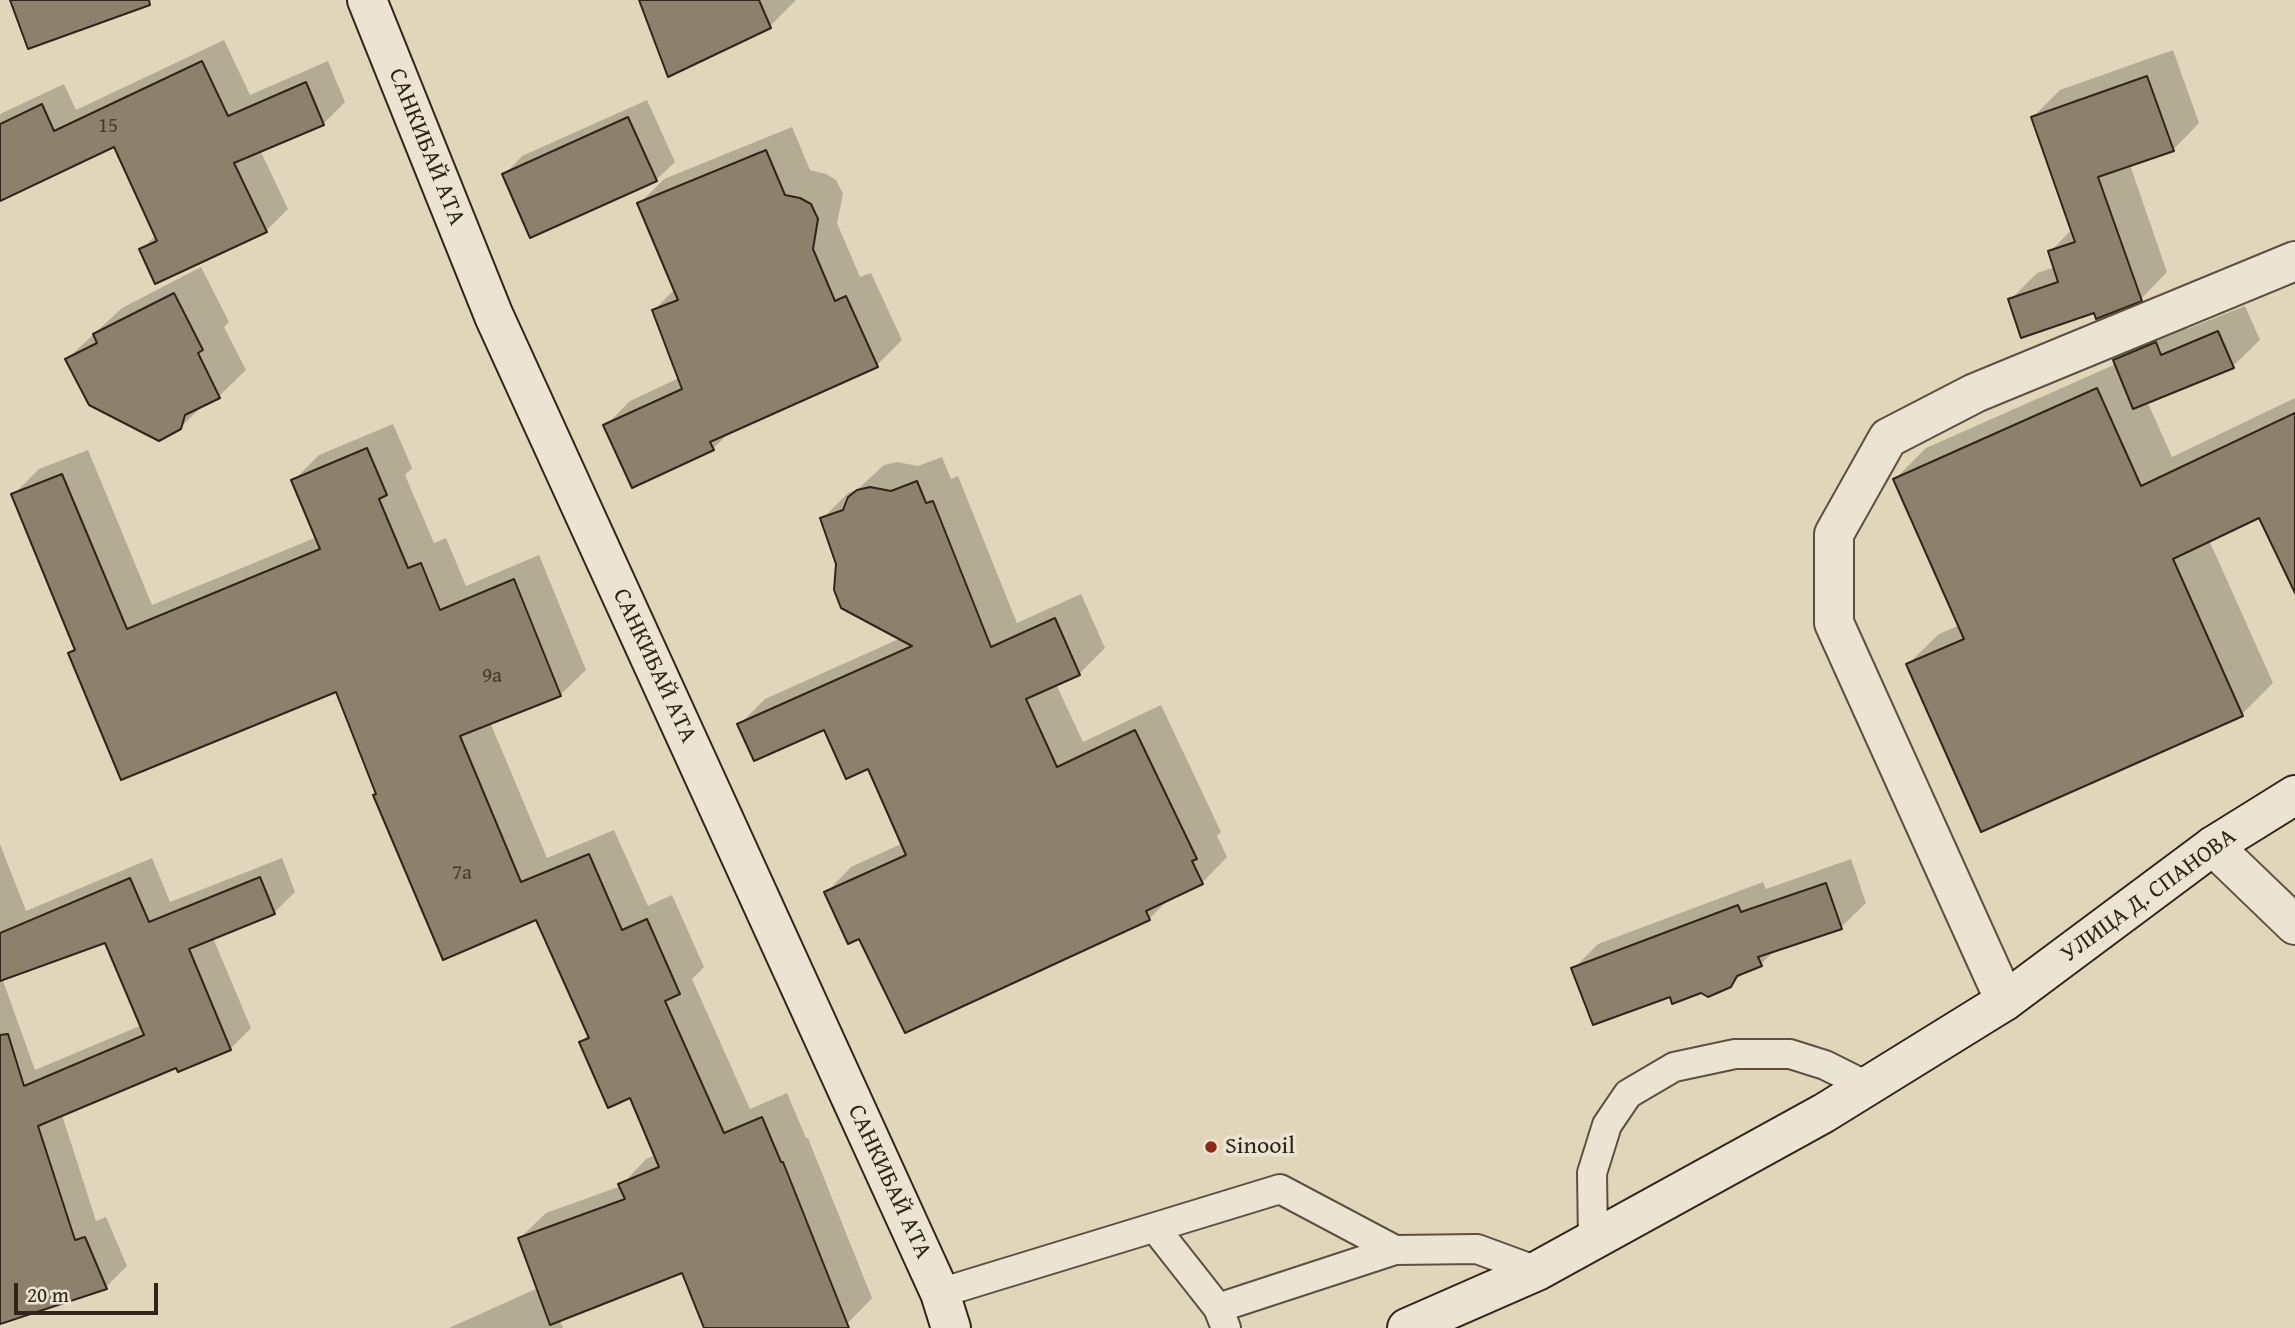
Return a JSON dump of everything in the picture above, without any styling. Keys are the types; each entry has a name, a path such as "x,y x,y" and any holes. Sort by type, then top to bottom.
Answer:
{"street":[{"name":"САНКИБАЙ АТА","path":"368,0 494,316 945,1311"},
{"path":"2005,1001 1834,623 1834,534 1888,438 1975,393 2295,261"},
{"name":"УЛИЦА Д. СПАНОВА","path":"1407,1328 1537,1271 1811,1120 2005,1001 2213,846 2295,795"},
{"path":"2213,846 2295,925"}],"lane":[{"path":"1593,1241 1592,1173 1607,1125 1628,1094 1674,1067 1735,1054 1790,1054 1825,1065 1867,1086"},
{"path":"945,1311 1155,1228 1280,1189 1395,1250"},
{"path":"1155,1228 1222,1318 1395,1250 1477,1249 1537,1271"}],"building":[{"path":"10,0 149,0 150,5 28,49"},
{"path":"639,0 759,0 771,28 668,77"},
{"path":"202,61 228,116 306,82 324,125 234,163 267,232 155,284 139,249 157,241 114,147 0,201 0,124 42,104 54,131"},
{"path":"2147,76 2174,151 2098,177 2142,301 2096,319 2094,313 2021,338 2008,299 2058,282 2048,251 2075,242 2031,117"},
{"path":"628,117 657,181 530,238 502,174"},
{"path":"766,150 785,195 811,204 818,219 813,249 835,301 846,296 878,367 710,442 714,450 632,488 603,425 682,389 652,310 678,300 637,203"},
{"path":"174,293 203,350 198,353 220,398 185,415 181,429 159,441 89,405 65,359 97,343 93,334"},
{"path":"2218,331 2234,368 2133,409 2113,360 2156,342 2161,355"},
{"path":"2097,388 2141,486 2295,413 2295,593 2259,518 2173,559 2243,716 1981,832 1906,664 1964,639 1893,479"},
{"path":"367,448 387,495 379,499 408,568 421,563 440,610 514,579 561,696 460,736 521,882 589,854 622,930 647,919 680,994 665,1001 724,1133 762,1117 783,1162 849,1328 704,1328 682,1273 550,1325 518,1238 625,1199 618,1184 659,1167 630,1098 608,1108 579,1042 589,1038 536,920 443,960 373,795 376,794 336,692 121,780 68,653 75,650 11,494 62,474 127,629 320,549 291,480"},
{"path":"917,481 926,503 933,501 991,647 1055,618 1080,675 1026,699 1057,767 1135,730 1197,859 1192,861 1203,884 1146,911 1150,920 905,1033 859,939 848,944 824,892 906,855 868,769 846,779 824,730 754,761 737,724 912,646 841,608 834,590 836,564 820,518 843,510 848,497 857,490 870,487 891,491"},
{"path":"260,877 275,914 189,949 231,1050 178,1072 176,1068 38,1126 75,1240 85,1237 107,1289 0,1324 0,1035 8,1034 24,1086 144,1035 105,943 0,981 0,933 130,878 149,922"},
{"path":"1826,883 1842,929 1758,957 1762,966 1737,976 1731,987 1708,997 1701,993 1672,1004 1670,997 1593,1025 1571,968 1738,905 1741,912"}],"place":[{"name":"Sinooil","path":"1211,1147"}]}
